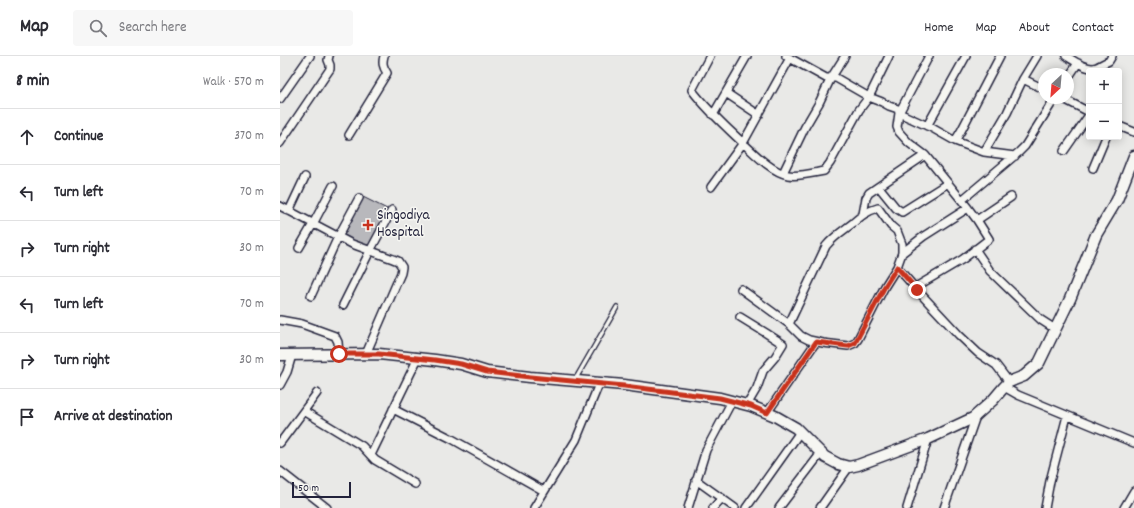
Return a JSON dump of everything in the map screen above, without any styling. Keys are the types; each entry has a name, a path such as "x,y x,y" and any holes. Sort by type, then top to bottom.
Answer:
{"street":[{"path":"280,99 310,56"},
{"path":"280,143 330,69 328,60 329,56"},
{"path":"349,134 387,73 382,61 384,56"},
{"path":"710,56 692,90 713,115 761,159 773,168 787,174 802,174 824,171 834,157 858,110 869,97 889,56"},
{"path":"713,115 747,56"},
{"path":"783,173 831,78 845,56"},
{"path":"914,288 962,259 989,239 962,200 925,155 909,143 899,132 897,127 899,113 929,56"},
{"path":"927,126 966,56"},
{"path":"955,141 1000,56"},
{"path":"984,152 1007,113 1037,56"},
{"path":"1066,56 1085,67 1093,68 1109,61 1112,56"},
{"path":"711,187 743,143 788,57 826,78 836,78 869,97 898,109 899,113 955,141 984,152 1015,156"},
{"path":"1074,69 1078,63"},
{"path":"1024,79 1038,86"},
{"path":"726,93 759,115"},
{"path":"962,200 1025,146 1051,104"},
{"path":"1074,104 1086,110"},
{"path":"1064,151 1086,119"},
{"path":"1122,127 1134,132"},
{"path":"1093,168 1105,140"},
{"path":"863,214 868,196 925,155"},
{"path":"280,356 379,354 461,364 487,372 669,391 720,398 747,405 767,413 796,428 825,457 838,464 849,467 858,465 928,439 972,418 993,400 1006,384 1024,376 1039,363 1070,299 1096,235 1117,200 1134,156"},
{"path":"289,211 305,177"},
{"path":"879,187 896,208 902,212 948,183"},
{"path":"299,248 333,186"},
{"path":"977,220 1011,197"},
{"path":"311,296 338,236 359,198"},
{"path":"280,206 352,244 398,261 402,267 366,354"},
{"path":"741,289 790,324 801,336 816,342 848,346 855,343 885,286 897,267 902,253 902,244 897,231 891,226 878,208 863,214 834,237 826,246 790,324"},
{"path":"902,253 924,236 968,208"},
{"path":"343,305 370,250 392,210"},
{"path":"975,249 990,271 1041,320 1056,329"},
{"path":"897,267 914,288 959,335 978,353 996,365 1006,384 1018,395 1134,443"},
{"path":"740,317 783,344 775,357 763,371 757,388 747,405"},
{"path":"280,320 302,324 335,336 338,342 339,354"},
{"path":"767,413 816,342"},
{"path":"280,385 287,372 292,355"},
{"path":"370,455 418,358"},
{"path":"534,508 576,440 599,384"},
{"path":"280,443 283,433 304,411 317,393"},
{"path":"688,508 706,450 732,401"},
{"path":"393,409 452,439 544,491"},
{"path":"304,411 362,446 380,464 415,484"},
{"path":"944,508 977,414"},
{"path":"1045,508 1050,481 1067,416"},
{"path":"746,508 800,432"},
{"path":"907,508 928,439"},
{"path":"779,508 821,453"},
{"path":"820,508 849,467"},
{"path":"280,471 327,508"},
{"path":"696,480 735,508"},
{"path":"1124,508 1134,491"},
{"path":"713,508 722,498"}],"lane":[{"path":"574,382 617,306"}],"building":[{"path":"363,197 389,210 369,250 343,237"}],"place":[{"name":"Singodiya Hospital","path":"368,225"}],"route":[{"path":"339,354 379,354 435,360 461,364 487,372 624,386 720,398 751,406 767,413 816,342 848,346 855,343 885,286 897,267 917,290"}]}
